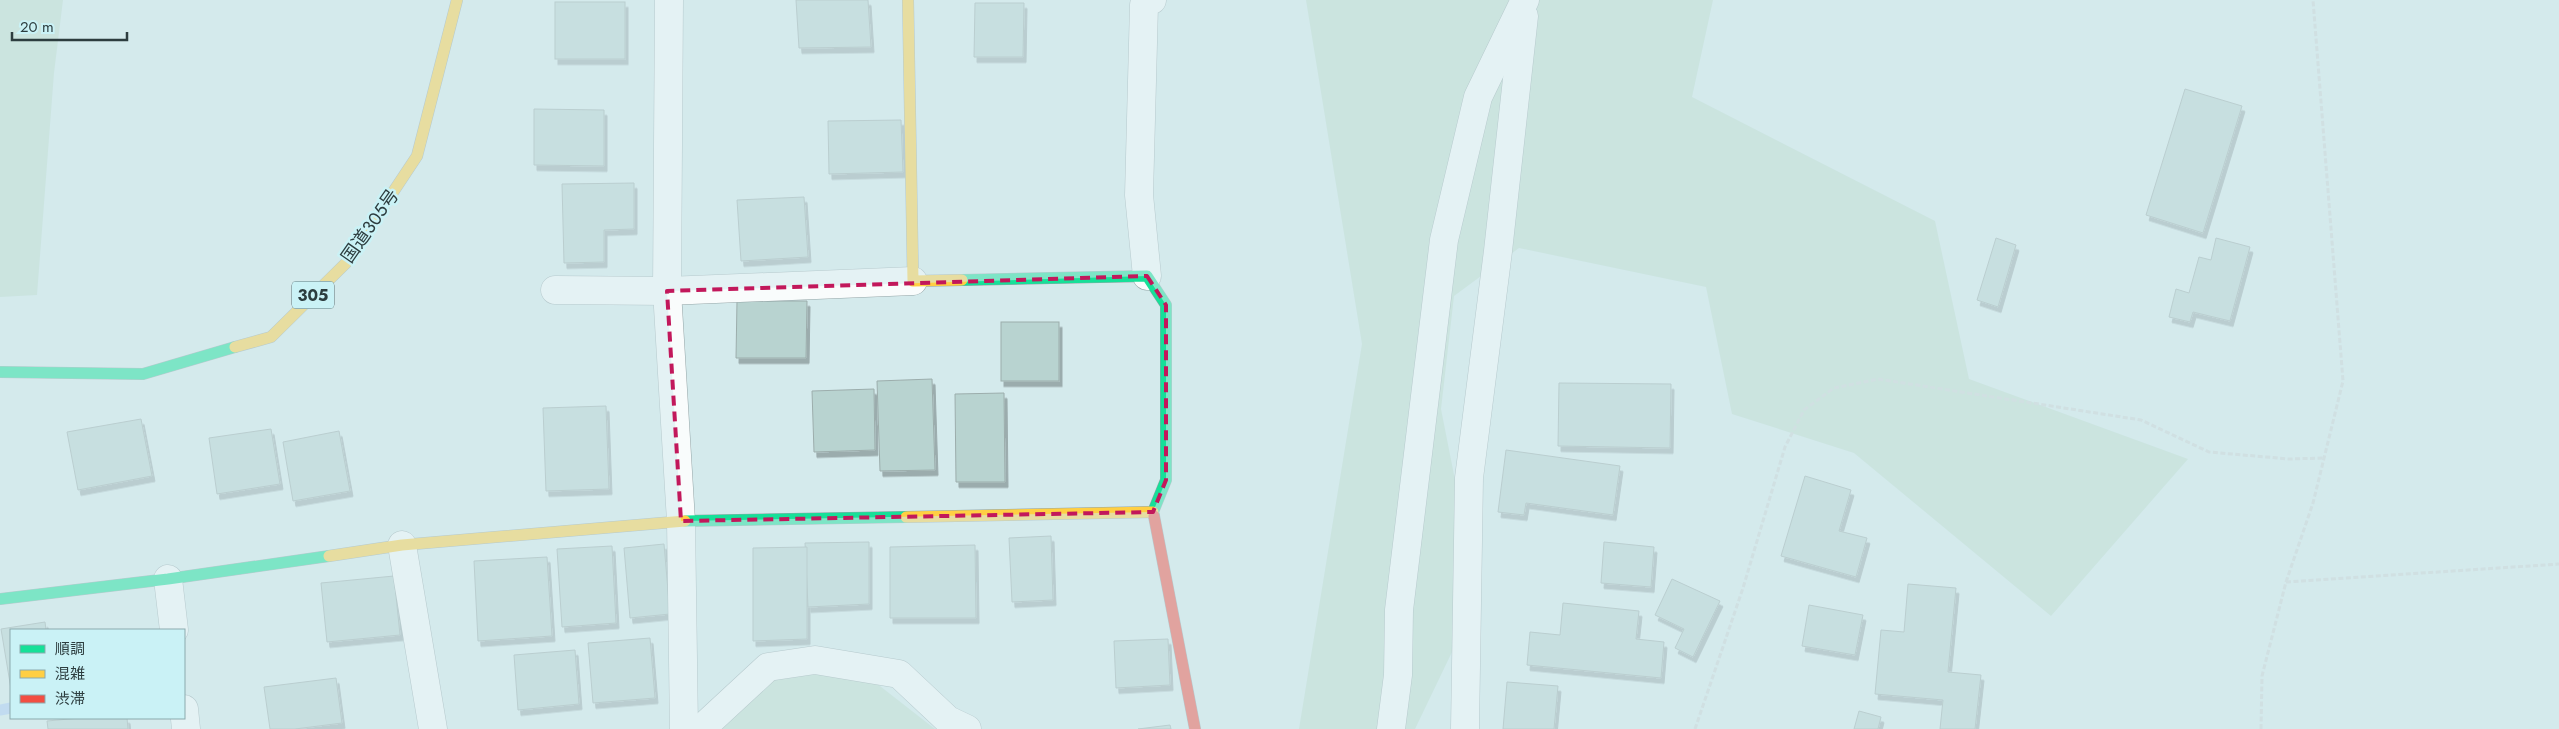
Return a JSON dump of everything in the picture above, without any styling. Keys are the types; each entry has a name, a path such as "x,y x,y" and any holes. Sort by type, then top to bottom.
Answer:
{"main road":[{"name":"国道305号","path":"0,372 143,374 271,337 346,263 417,156 457,0"},
{"path":"908,0 913,281 1147,276 1166,305 1166,480 1153,512 1195,729"},
{"path":"0,599 168,579 402,545 681,521 1153,512"}],"street":[{"path":"669,0 667,291 681,521 684,729"},
{"path":"1147,276 1139,195 1144,5 1152,0"},
{"path":"1390,729 1398,675 1399,610 1444,240 1478,97 1526,0"},
{"path":"1465,729 1469,478 1498,251 1526,0"},
{"path":"555,290 667,291 913,281"},
{"path":"402,545 432,729"},
{"path":"168,579 174,629"},
{"path":"701,729 768,667 815,660 899,674 948,720 967,729"}],"path":[{"path":"2261,729 2262,676 2286,582 2313,503 2343,381 2313,0"},
{"path":"1695,729 1743,588 1785,447 1804,410 1834,388 1878,379 2141,420 2208,452 2289,459 2324,458"},
{"path":"2286,582 2559,564"}],"highlighted area":[{"path":"1147,276 1166,305 1166,480 1153,512 681,521 667,291"}],"green space":[{"path":"0,0 63,0 54,73 37,295 0,297"},
{"path":"1306,0 1713,0 1692,97 1935,221 1969,379 2188,459 2051,616 1854,453 1732,414 1706,287 1519,248 1454,296 1441,409 1469,551 1452,652 1415,729 1299,729 1362,344"},
{"path":"766,664 853,665 935,729 701,729"}],"building":[{"path":"796,0 868,0 871,47 799,48"},
{"path":"555,2 625,2 625,59 555,59"},
{"path":"975,3 1024,3 1023,57 974,57"},
{"path":"2185,89 2242,106 2203,233 2146,215"},
{"path":"534,109 604,110 604,166 534,165"},
{"path":"901,120 903,172 829,174 828,121"},
{"path":"634,183 634,229 604,230 604,262 564,263 562,184"},
{"path":"804,197 808,257 741,261 737,200"},
{"path":"1996,238 2016,245 1998,307 1977,300"},
{"path":"2216,238 2250,247 2230,321 2193,312 2190,322 2169,317 2176,289 2189,293 2199,257 2211,260"},
{"path":"737,301 807,301 806,358 736,358"},
{"path":"1001,322 1059,322 1059,381 1001,381"},
{"path":"932,379 935,470 880,471 877,381"},
{"path":"1559,383 1671,384 1670,448 1558,446"},
{"path":"874,389 875,450 814,452 812,391"},
{"path":"1004,393 1005,482 956,482 955,394"},
{"path":"606,406 609,489 546,491 543,408"},
{"path":"141,419 152,476 78,490 67,432"},
{"path":"271,429 280,484 217,494 209,438"},
{"path":"339,431 350,491 293,501 283,442"},
{"path":"1506,450 1620,466 1613,515 1526,503 1524,515 1498,512"},
{"path":"1805,476 1851,490 1839,531 1867,538 1856,577 1781,556"},
{"path":"1051,536 1053,600 1012,602 1009,538"},
{"path":"869,542 869,604 808,607 805,543"},
{"path":"1604,542 1654,547 1651,587 1601,583"},
{"path":"664,544 670,614 630,618 624,548"},
{"path":"975,545 976,618 890,618 890,547"},
{"path":"612,546 616,623 562,627 557,549"},
{"path":"807,547 807,639 753,641 753,548"},
{"path":"547,557 552,636 478,641 474,561"},
{"path":"394,576 400,635 327,642 321,583"},
{"path":"1672,579 1720,601 1693,657 1675,648 1684,629 1655,615"},
{"path":"1908,584 1956,588 1948,672 1981,675 1975,729 1940,729 1943,700 1875,694 1881,630 1904,632"},
{"path":"1563,603 1639,611 1636,639 1664,642 1661,678 1527,665 1530,632 1560,635"},
{"path":"1809,605 1863,615 1855,655 1802,646"},
{"path":"45,622 46,629 10,629 10,683 1,629"},
{"path":"650,638 655,698 593,703 588,643"},
{"path":"1168,639 1170,685 1116,688 1114,641"},
{"path":"575,650 579,704 518,710 514,655"},
{"path":"336,678 342,723 295,729 270,729 264,687"},
{"path":"1507,682 1558,686 1554,729 1503,729"},
{"path":"1859,711 1881,717 1878,729 1854,729"},
{"path":"127,719 128,729 48,729 47,721"},
{"path":"1170,725 1171,729 1138,729"}],"waterway":[{"path":"0,710 10,708"}],"traffic: fast":[{"path":"962,280 1147,276 1166,305 1166,480 1153,512 1154,516"},
{"path":"0,372 143,374 235,347"},
{"path":"685,521 906,517"},
{"path":"0,599 168,579 329,556"}],"traffic: slow":[{"path":"235,347 271,337 346,263 417,156 457,0"},
{"path":"908,0 913,281 962,280"},
{"path":"906,517 1153,512"},
{"path":"329,556 402,545 685,521"}],"traffic: jam":[{"path":"1154,516 1195,729"}]}
